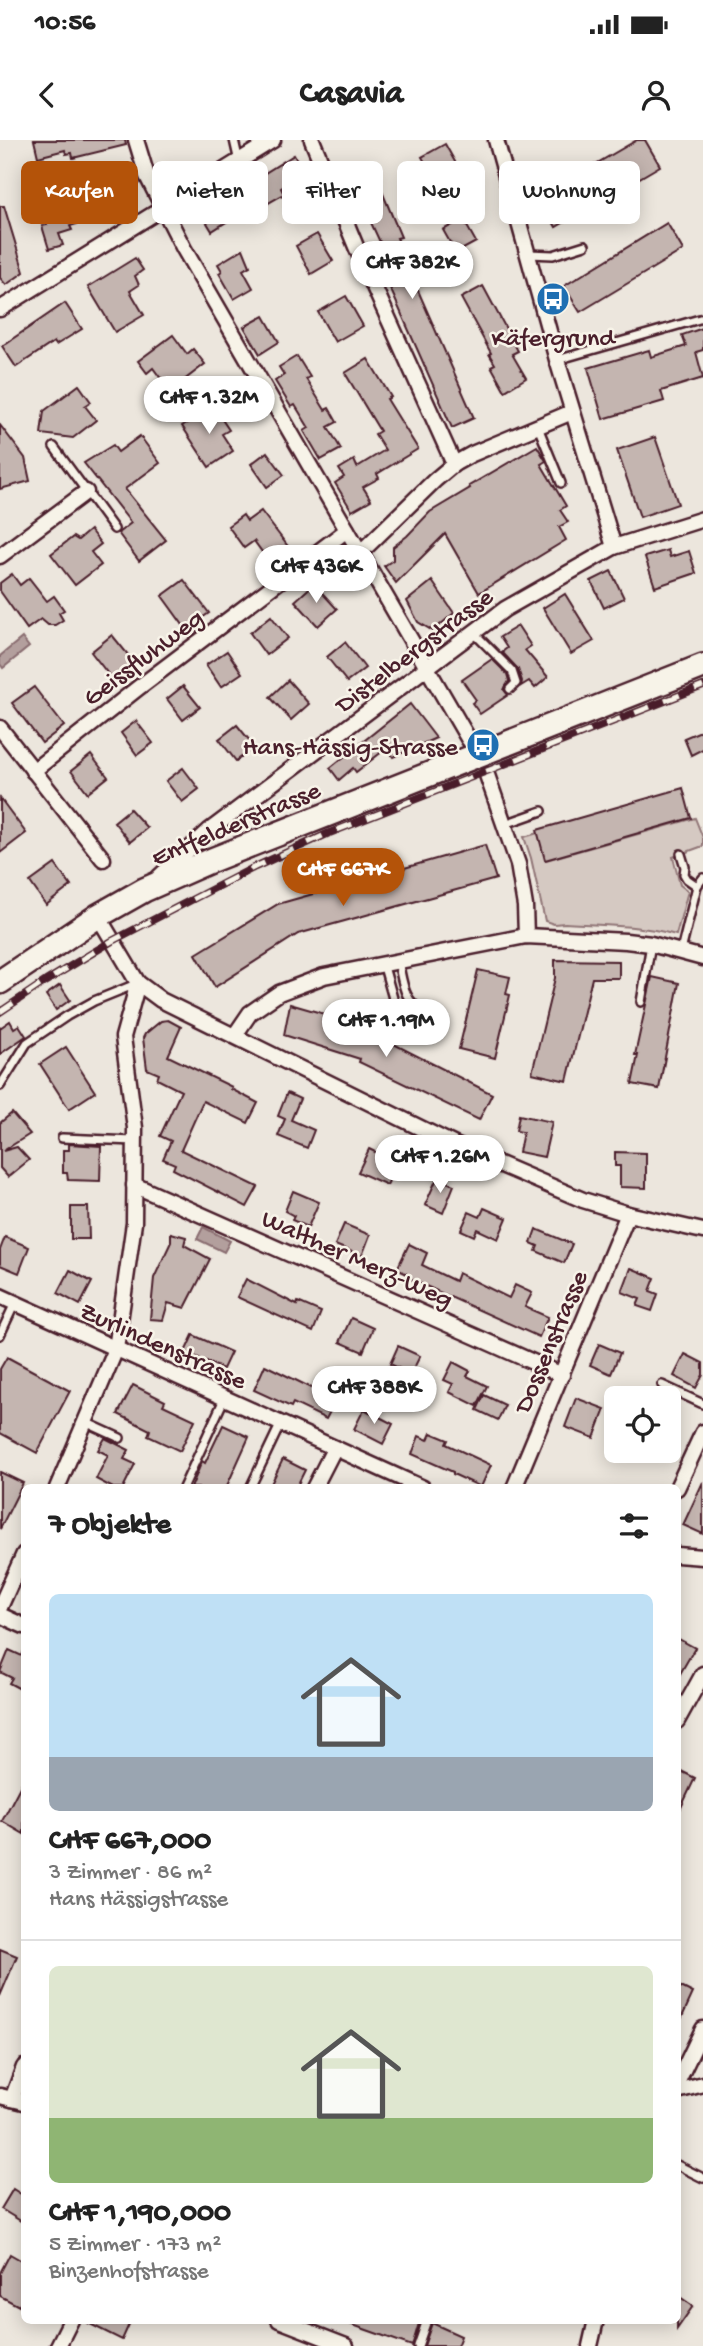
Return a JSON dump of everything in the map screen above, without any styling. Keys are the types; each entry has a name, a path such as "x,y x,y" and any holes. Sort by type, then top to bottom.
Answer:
{"main road":[{"name":"Entfelderstrasse","path":"0,982 98,916 146,890 250,843 703,666"}],"street":[{"path":"136,140 152,187"},
{"path":"241,161 274,140"},
{"path":"312,140 357,249 454,464"},
{"path":"496,140 572,412 614,547"},
{"path":"0,309 152,217"},
{"path":"171,224 469,740"},
{"path":"360,553 454,464 572,412"},
{"path":"0,556 86,492"},
{"name":"Distelbergstrasse","path":"146,890 210,830 505,609 614,547 702,522"},
{"name":"Geissfluhweg","path":"33,771 347,530"},
{"path":"0,729 103,859"},
{"path":"487,775 518,864 526,936"},
{"path":"98,916 138,983 162,1000 457,1146 583,1200 628,1214 703,1231"},
{"path":"235,1035 250,1013 279,993 324,976 526,936 651,944 703,958"},
{"path":"62,1484 116,1349 134,1223 135,1141 123,1037 138,983"},
{"name":"Walther Merz-Weg","path":"134,1185 562,1375"},
{"name":"Dossenstrasse","path":"516,1484 628,1214"},
{"name":"Zurlindenstrasse","path":"0,1296 412,1484"},
{"path":"679,1484 703,1432"},
{"path":"316,1484 334,1448"},
{"path":"681,1555 703,1557"},
{"path":"0,1607 3,1591 21,1559"},
{"path":"0,1615 21,1625"},
{"path":"681,1714 703,1674"},
{"path":"681,2075 703,2029"},
{"path":"12,2099 21,2075"},
{"path":"681,2090 703,2084"},
{"path":"58,2346 69,2324"},
{"path":"289,2324 346,2346"},
{"path":"590,2346 595,2324"}],"lane":[{"path":"234,140 239,161"},
{"path":"529,254 553,255 585,245"},
{"path":"557,360 703,318"},
{"path":"538,427 561,483"},
{"path":"54,447 114,528"},
{"path":"474,633 512,671 516,683 510,689"},
{"path":"505,824 542,811"},
{"path":"681,854 684,874 698,886"},
{"path":"681,951 698,886 703,878"},
{"path":"641,1002 651,944"},
{"path":"391,961 394,1002"},
{"path":"391,961 407,998 413,1006 424,1012"},
{"path":"0,1086 27,1043 94,1001 138,983"},
{"path":"62,1138 135,1141"},
{"path":"0,1335 15,1303"},
{"path":"662,1385 703,1404"},
{"path":"185,1484 225,1397"},
{"path":"85,1422 120,1438"},
{"path":"252,1484 281,1423"},
{"path":"681,2167 703,2178"},
{"path":"418,2346 426,2324"}],"shaded area":[{"path":"22,638 29,647 3,668 0,656"},
{"path":"695,818 703,838 703,846 673,857 680,885 688,891 676,935 635,927 554,924 545,921 524,837 538,833 546,860"},
{"path":"203,1227 230,1241 224,1252 197,1239"}],"building":[{"path":"34,140 125,140 126,145 73,158 72,153 66,154 65,150 38,157"},
{"path":"637,140 645,140 660,166 640,178 640,161 601,161"},
{"path":"445,144 455,161 424,161 422,157"},
{"path":"294,155 298,161 284,161"},
{"path":"282,162 282,195 268,203 268,171"},
{"path":"383,194 401,237 397,238 418,285 416,286 474,418 452,428 383,272 392,268 372,224 383,224"},
{"path":"0,206 4,206 24,272 6,285 0,278"},
{"path":"667,223 683,250 580,312 564,286"},
{"path":"77,224 70,226 72,230 59,234 63,245 49,249 42,226"},
{"path":"208,224 223,224 212,231"},
{"path":"454,224 466,224 476,242 456,253 443,230"},
{"path":"317,234 333,261 311,274 296,246"},
{"path":"243,249 250,266 243,270 253,288 234,299 219,273 222,271 218,264"},
{"path":"135,258 143,270 135,276 139,285 130,291 144,315 115,332 88,287"},
{"path":"483,286 518,351 512,354 526,378 505,391 491,366 495,364 489,354 491,353 461,298"},
{"path":"346,296 363,326 335,342 318,312"},
{"path":"65,303 82,329 56,345 54,342 16,367 2,346"},
{"path":"264,316 279,342 260,354 244,327"},
{"path":"703,328 703,350 696,352 703,378 661,391 664,401 603,419 588,368 649,350 651,357 686,346 682,335"},
{"path":"173,335 187,354 193,349 205,364 170,391 153,368 147,373 138,361"},
{"path":"297,356 310,377 306,379 325,410 329,408 337,422 328,427 341,449 321,460 304,431 309,428 295,405 291,407 275,381 284,375 279,367"},
{"path":"368,359 391,397 387,399 418,449 377,474 379,478 363,487 371,500 352,511 335,483 344,477 339,469 354,460 357,467 385,450 375,434 380,431 345,373"},
{"path":"79,385 91,402 85,406 96,420 73,438 41,434 44,411"},
{"path":"213,406 229,430 222,434 233,451 209,467 182,426"},
{"path":"0,425 25,458 30,481 0,489"},
{"path":"140,436 160,463 125,489 166,540 139,561 118,533 131,523 84,463 113,445 118,452"},
{"path":"655,437 678,504 640,517 617,450"},
{"path":"537,446 546,461 541,464 566,506 560,510 568,522 559,527 566,540 479,593 445,534 396,583 384,566 393,560 393,547 430,512"},
{"path":"267,452 284,475 267,487 251,464"},
{"path":"261,511 290,549 270,563 254,541 244,548 228,526 243,515 247,521"},
{"path":"90,530 101,544 91,552 101,565 75,585 51,554 73,537 78,540"},
{"path":"668,550 670,557 689,551 696,573 655,587 645,557"},
{"path":"611,571 624,598 604,608 591,581"},
{"path":"12,574 20,585 29,578 47,601 54,596 64,610 59,613 63,620 55,625 48,625 41,619 27,629 0,591 0,583"},
{"path":"184,580 209,613 186,629 162,596"},
{"path":"432,581 454,613 433,631 418,622 407,601"},
{"path":"314,584 337,609 318,626 295,601"},
{"path":"565,594 594,641 571,654 543,608"},
{"path":"271,616 288,638 266,655 250,633"},
{"path":"518,626 531,646 525,650 548,677 535,688 529,681 521,686 518,669 502,652 507,648 500,637"},
{"path":"112,635 134,662 112,679 91,652"},
{"path":"345,642 365,668 347,682 327,657"},
{"path":"227,651 242,673 221,687 206,665"},
{"path":"492,659 507,674 509,681 504,690 508,695 480,714 472,703 476,700 462,680"},
{"path":"288,680 309,704 291,720 270,697"},
{"path":"183,686 200,707 183,720 167,699"},
{"path":"34,687 64,726 42,743 12,703"},
{"path":"410,704 436,738 393,757 387,748 356,772 353,768 339,780 330,768"},
{"path":"136,721 153,743 137,755 121,733"},
{"path":"237,725 255,747 236,761 219,739"},
{"path":"703,730 703,749 691,755 684,738"},
{"path":"91,755 108,777 88,793 71,771"},
{"path":"183,768 199,789 182,802 166,781"},
{"path":"683,788 691,818 545,860 537,830"},
{"path":"0,798 26,833 0,853"},
{"path":"130,809 147,828 130,842 114,822"},
{"path":"485,845 496,879 298,934 215,987 196,954 278,904"},
{"path":"55,864 71,886 46,905 30,882"},
{"path":"555,960 619,961 619,978 592,978 567,1081 532,1073 555,978"},
{"path":"478,970 510,977 506,994 510,995 495,1058 459,1049"},
{"path":"652,977 679,983 659,1089 632,1084 638,1055 635,1055"},
{"path":"60,985 70,1000 56,1010 46,995"},
{"path":"290,1004 373,1028 372,1033 492,1094 479,1120 359,1062 360,1059 284,1035"},
{"path":"168,1020 181,1027 168,1056 232,1087 231,1089 258,1103 248,1123 203,1101 181,1150 258,1187 247,1207 173,1169 175,1164 163,1159 171,1141 160,1136 181,1091 157,1079 159,1074 147,1069 143,1038 161,1021"},
{"path":"10,1021 14,1028 19,1025 26,1036 0,1054 0,1028"},
{"path":"66,1047 95,1092 69,1109 40,1064"},
{"path":"287,1093 300,1099 291,1120 314,1130 307,1148 278,1136 285,1119 278,1116"},
{"path":"12,1113 30,1134 3,1151 17,1147 29,1160 8,1177 0,1168 0,1123"},
{"path":"519,1115 552,1122 544,1157 519,1152 523,1132 516,1131"},
{"path":"69,1144 101,1146 100,1181 68,1180 67,1173 63,1173 63,1150 69,1150"},
{"path":"369,1149 398,1163 387,1185 358,1172"},
{"path":"615,1152 646,1153 646,1188 620,1187 620,1166 615,1166"},
{"path":"437,1178 454,1185 443,1213 425,1205"},
{"path":"293,1191 319,1202 308,1227 292,1220 294,1216 285,1211"},
{"path":"71,1207 88,1207 89,1239 71,1239"},
{"path":"484,1208 507,1218 498,1239 477,1229 474,1236 461,1230 469,1212 480,1217"},
{"path":"344,1224 370,1235 362,1256 335,1245"},
{"path":"536,1229 572,1244 564,1263 536,1251 538,1246 531,1243"},
{"path":"171,1233 186,1237 184,1245 210,1259 185,1308 168,1303 163,1320 150,1319 154,1278 171,1242"},
{"path":"5,1237 29,1247 19,1273 0,1265 0,1250"},
{"path":"409,1244 427,1253 422,1265 455,1281 458,1273 509,1298 515,1285 532,1293 525,1307 548,1317 539,1337 408,1278 409,1275 397,1269"},
{"path":"631,1268 655,1278 650,1291 658,1294 652,1311 637,1306 640,1299 622,1292"},
{"path":"70,1270 92,1282 80,1305 58,1293"},
{"path":"246,1279 297,1305 298,1302 321,1312 313,1332 237,1297"},
{"path":"351,1318 373,1328 363,1352 340,1342"},
{"path":"193,1335 231,1352 223,1369 185,1352"},
{"path":"599,1344 620,1353 611,1374 590,1365"},
{"path":"398,1346 420,1356 411,1374 390,1364"},
{"path":"685,1354 703,1363 703,1375 696,1388 674,1376"},
{"path":"7,1357 70,1391 37,1453 0,1433 0,1369"},
{"path":"453,1362 470,1371 467,1376 487,1386 477,1406 449,1392 453,1384 444,1380"},
{"path":"265,1365 336,1400 326,1419 293,1403 291,1407 254,1390"},
{"path":"133,1385 165,1401 163,1405 195,1420 180,1451 148,1436 150,1430 118,1414"},
{"path":"484,1395 505,1405 498,1420 477,1410"},
{"path":"576,1398 604,1409 594,1438 565,1427"},
{"path":"364,1409 393,1424 383,1444 354,1429"},
{"path":"223,1425 249,1437 228,1484 193,1484 202,1461 205,1463"},
{"path":"431,1433 448,1440 446,1444 491,1465 482,1484 475,1484 412,1454 419,1436 428,1440"},
{"path":"105,1438 129,1450 124,1459 135,1464 125,1484 105,1484 96,1479 108,1455 98,1450"},
{"path":"283,1459 305,1470 298,1484 271,1484"},
{"path":"0,1472 23,1483 0,1529"},
{"path":"703,1482 703,1534 683,1525"},
{"path":"681,1640 695,1648 681,1672"},
{"path":"9,1650 21,1656 21,1689 9,1683 12,1678 0,1672"},
{"path":"681,1771 695,1778 681,1808"},
{"path":"21,1785 21,1832 2,1821"},
{"path":"0,1949 17,1956 0,1996"},
{"path":"681,1987 693,1993 681,2019"},
{"path":"13,2189 21,2194 21,2221 1,2209"},
{"path":"10,2254 21,2260 19,2306 0,2296 0,2273"},
{"path":"681,2298 693,2306 681,2323"},
{"path":"90,2324 129,2324 122,2340"},
{"path":"350,2324 419,2324 412,2346"},
{"path":"432,2324 461,2336 457,2346 424,2346"}],"railway":[{"path":"0,1012 112,941 255,867 327,834 703,686"}],"place":[{"name":"Käfergrund","path":"553,299"},
{"name":"Hans-Hässig-Strasse","path":"483,745"}]}
